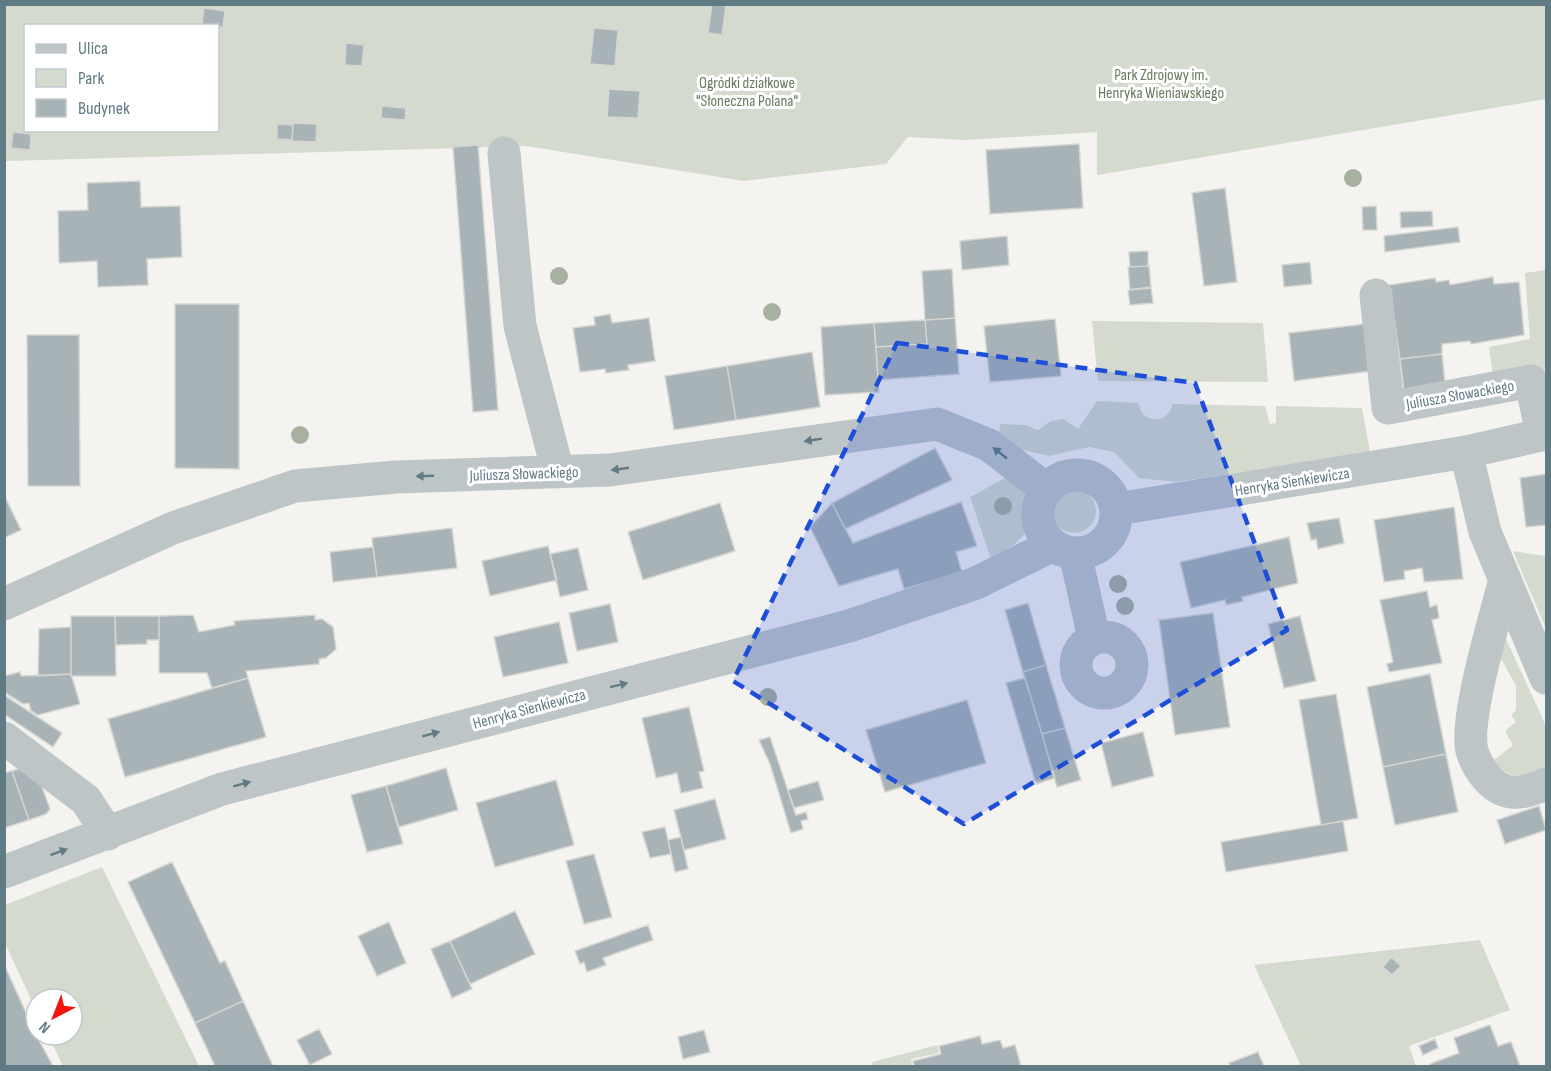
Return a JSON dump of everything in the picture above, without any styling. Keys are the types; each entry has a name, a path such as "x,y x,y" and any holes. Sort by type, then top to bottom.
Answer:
{"street":[{"path":"504,153 520,326 558,472"},
{"name":"Juliusza Słowackiego","path":"1376,295 1388,408 1532,381 1544,434"},
{"name":"Juliusza Słowackiego","path":"4,604 173,528 295,486 396,477 610,470 937,424 989,445 1046,489"},
{"name":"Henryka Sienkiewicza","path":"1117,509 1466,452 1544,434"},
{"path":"1466,452 1485,532 1546,678"},
{"path":"1072,474 1088,475 1102,482 1112,494 1117,509 1116,524 1109,538 1097,548 1082,553 1064,549 1043,533 1038,518 1039,503 1046,489 1058,479 1072,474"},
{"path":"1064,549 1094,638"},
{"name":"Henryka Sienkiewicza","path":"4,872 222,789 849,626 976,583 1064,549"},
{"path":"1505,579 1486,650 1474,712 1472,750 1481,771 1492,783 1508,793 1527,792 1546,784"},
{"path":"4,738 86,800 108,834"}],"highlighted area":[{"path":"897,343 1195,383 1287,630 964,824 733,681"}],"green space":[{"name":"Ogródki działkowe \"Słoneczna Polana\"","path":"5,5 1546,5 1546,99 1097,175 1097,132 966,140 908,137 886,164 744,181 526,146 5,161"},
{"path":"1546,270 1546,370 1494,382 1489,347 1530,339 1525,273"},
{"path":"1092,321 1263,323 1268,382 1098,381"},
{"path":"1097,401 1138,403 1143,415 1153,419 1165,417 1173,404 1265,406 1270,424 1276,423 1276,406 1362,408 1370,452 1176,482 1139,478 1114,452 1089,447 1049,456 1015,448 999,434 1000,424 1025,425 1038,430 1051,421 1063,419 1078,429"},
{"path":"1009,476 1025,494 1023,505 1025,532 1015,543 991,559 970,497"},
{"path":"1074,489 1089,496 1096,511 1089,526 1074,533 1059,526 1052,511 1059,496"},
{"path":"1513,551 1546,556 1546,629"},
{"path":"1501,628 1546,726 1546,771 1531,775 1511,775 1494,760 1513,745 1505,731 1516,722 1511,715 1516,710 1516,686 1498,653"},
{"path":"102,867 199,1066 63,1066 54,1047 84,1047 84,987 25,987 5,943 5,905"},
{"path":"1480,940 1510,1010 1409,1046 1416,1066 1301,1066 1254,965"},
{"path":"937,1045 939,1053 911,1059 912,1066 873,1066 872,1062"}],"building":[{"path":"712,4 726,6 722,35 708,33"},
{"path":"204,8 225,11 223,27 219,27 219,24 202,24"},
{"path":"594,28 618,30 615,66 590,64"},
{"path":"346,43 364,45 362,66 345,65"},
{"path":"609,89 640,91 638,118 607,117"},
{"path":"382,106 406,108 405,120 381,118"},
{"path":"293,123 317,124 316,142 292,141"},
{"path":"277,124 293,125 292,140 277,139"},
{"path":"13,132 31,134 30,150 11,148"},
{"path":"1079,144 1083,208 990,214 986,150"},
{"path":"478,145 498,410 473,412 453,147"},
{"path":"140,181 141,207 180,206 182,257 147,259 148,285 98,287 97,261 59,263 58,211 88,210 87,183"},
{"path":"1225,188 1237,282 1204,286 1192,193"},
{"path":"1376,206 1377,230 1363,230 1362,207"},
{"path":"1432,211 1433,226 1401,228 1400,212"},
{"path":"1458,227 1460,242 1385,252 1384,236"},
{"path":"1007,236 1009,265 962,270 960,241"},
{"path":"1148,251 1148,266 1130,267 1129,252"},
{"path":"1310,262 1312,284 1284,287 1282,265"},
{"path":"1149,266 1151,288 1130,290 1128,267"},
{"path":"952,269 955,318 925,320 922,271"},
{"path":"1493,277 1494,284 1519,282 1524,335 1471,344 1470,341 1442,344 1442,354 1400,359 1394,317 1383,286 1435,278 1436,282 1449,280 1450,285"},
{"path":"1151,287 1153,303 1130,305 1128,290"},
{"path":"175,304 239,304 239,469 175,468"},
{"path":"610,314 612,323 649,318 655,361 628,365 629,370 606,373 605,369 580,372 573,328 595,325 594,317"},
{"path":"955,318 959,374 878,380 876,347 927,344 925,320"},
{"path":"1055,319 1061,376 990,382 984,326"},
{"path":"925,320 927,344 876,347 874,323"},
{"path":"874,323 879,392 825,395 821,327"},
{"path":"1366,324 1371,371 1294,381 1289,333"},
{"path":"27,335 79,335 80,486 28,486"},
{"path":"812,352 820,407 736,420 727,366"},
{"path":"1442,354 1446,393 1405,399 1400,359"},
{"path":"727,366 736,420 674,430 665,376"},
{"path":"935,448 952,480 845,529 832,503"},
{"path":"1546,474 1546,525 1526,527 1520,478"},
{"path":"4,495 21,530 4,538"},
{"path":"961,502 977,546 956,552 962,572 904,589 898,569 839,586 810,527 832,503 853,543"},
{"path":"720,503 735,551 643,580 628,532"},
{"path":"1454,507 1463,579 1424,582 1422,568 1404,571 1405,579 1384,582 1374,520"},
{"path":"1339,518 1344,543 1318,549 1316,539 1311,540 1307,523"},
{"path":"452,528 457,568 377,577 372,538"},
{"path":"1289,537 1298,583 1242,597 1243,601 1226,605 1225,600 1191,608 1180,562"},
{"path":"548,546 557,580 490,596 482,561"},
{"path":"373,547 377,577 333,582 330,552"},
{"path":"578,548 588,590 560,597 550,554"},
{"path":"1427,591 1430,607 1437,605 1439,618 1432,620 1442,663 1389,672 1387,664 1393,662 1380,600"},
{"path":"1028,603 1046,665 1023,672 1005,610"},
{"path":"610,604 618,642 577,651 569,613"},
{"path":"1213,613 1230,727 1175,735 1159,620"},
{"path":"193,615 199,632 235,625 234,621 315,615 315,620 322,619 333,627 336,649 326,658 319,659 319,664 246,671 248,678 212,688 207,673 159,673 159,616"},
{"path":"71,616 115,616 116,676 71,676"},
{"path":"115,616 159,616 159,640 147,640 147,644 116,645"},
{"path":"1300,616 1316,681 1284,688 1268,624"},
{"path":"559,622 568,663 503,677 494,637"},
{"path":"71,627 71,674 38,676 39,629"},
{"path":"1046,665 1065,728 1042,734 1023,672"},
{"path":"20,672 21,676 71,674 80,704 38,715 31,711 29,703 23,704 4,692 4,676"},
{"path":"1430,674 1446,754 1383,767 1367,687"},
{"path":"248,678 266,737 125,777 108,719"},
{"path":"1025,678 1055,778 1036,784 1006,683"},
{"path":"1336,694 1358,818 1321,825 1299,700"},
{"path":"4,695 62,733 53,747 4,714"},
{"path":"967,700 986,763 885,792 866,730"},
{"path":"689,707 704,771 699,772 703,788 681,793 677,773 656,778 642,718"},
{"path":"1065,728 1081,780 1057,787 1042,734"},
{"path":"1143,732 1154,776 1112,787 1101,743"},
{"path":"770,737 796,815 806,812 808,819 801,821 803,829 791,833 770,764 759,740"},
{"path":"1446,754 1458,812 1395,825 1383,767"},
{"path":"26,767 38,776 50,809 46,814 29,820 12,771"},
{"path":"446,768 458,810 399,827 386,786"},
{"path":"12,771 29,820 4,828 4,773"},
{"path":"556,780 574,845 495,867 476,803"},
{"path":"818,781 824,800 794,808 788,790"},
{"path":"386,786 403,844 367,852 351,795"},
{"path":"715,799 726,839 684,850 674,810"},
{"path":"1539,806 1546,830 1505,844 1497,820"},
{"path":"1343,821 1348,851 1226,872 1221,842"},
{"path":"665,827 671,854 650,858 642,832"},
{"path":"681,837 688,869 675,872 668,840"},
{"path":"594,854 612,917 584,924 566,861"},
{"path":"172,862 220,963 225,961 243,1001 195,1023 128,882"},
{"path":"515,911 535,954 470,984 450,941"},
{"path":"389,922 406,963 377,976 358,936"},
{"path":"648,925 653,940 603,958 606,965 587,972 584,962 580,964 575,951"},
{"path":"450,941 472,989 452,998 431,949"},
{"path":"1391,957 1401,966 1392,975 1383,967"},
{"path":"4,964 24,1008 24,1047 43,1047 53,1066 4,1066"},
{"path":"243,1001 273,1066 215,1066 195,1023"},
{"path":"1490,1025 1498,1046 1511,1042 1520,1066 1431,1066 1430,1064 1459,1053 1454,1038"},
{"path":"319,1029 332,1054 310,1065 297,1040"},
{"path":"704,1030 710,1052 683,1059 678,1037"},
{"path":"980,1036 982,1044 1000,1040 1003,1048 1015,1045 1021,1066 914,1066 913,1061 941,1054 939,1046"},
{"path":"1435,1039 1438,1048 1423,1055 1419,1046"},
{"path":"1258,1052 1264,1066 1230,1066 1229,1063"}],"park label":[{"name":"Park Zdrojowy im. Henryka Wieniawskiego","path":"1161,83"}]}
